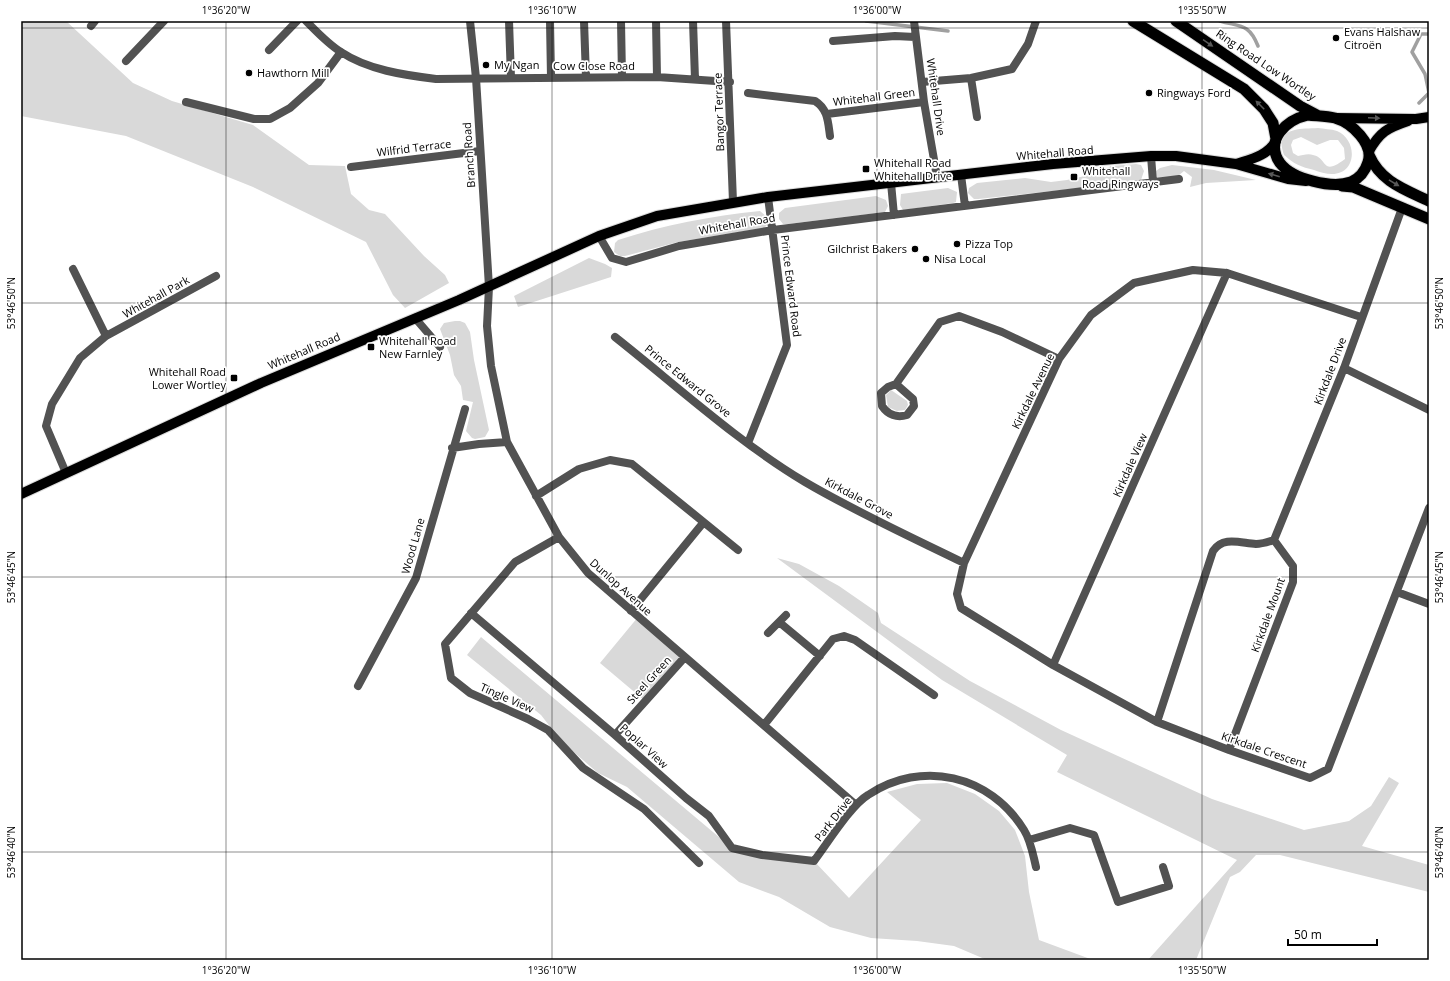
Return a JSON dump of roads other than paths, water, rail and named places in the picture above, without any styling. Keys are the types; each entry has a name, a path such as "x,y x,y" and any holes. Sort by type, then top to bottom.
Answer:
{"highway":[{"path":"1133,21 1244,89 1264,109 1273,123 1277,156 1281,164 1294,173 1312,181 1353,187 1429,219"},
{"path":"1138,21 1150,31"},
{"name":"Ring Road Low Wortley","path":"1176,21 1300,106 1322,117"},
{"path":"1276,140 1287,123 1296,118 1308,115 1335,118 1349,126 1367,144 1369,153 1380,174 1395,185 1429,201"},
{"path":"1336,185 1349,183 1358,178 1364,171 1369,153"}],"main road":[{"path":"1369,153 1379,136 1390,127 1416,119 1429,117"},
{"path":"1335,118 1416,119"},
{"name":"Whitehall Road","path":"1236,164 1258,157 1272,148 1276,140"},
{"name":"Whitehall Road","path":"21,494 261,383 489,287 599,236 657,216 768,196 1053,164 1151,156 1176,156 1236,164 1288,179 1312,181"}],"street":[{"path":"126,61 164,21"},
{"path":"269,50 297,21"},
{"name":"Cow Close Road","path":"306,21 341,52 362,62 406,74 436,78 657,77 730,82"},
{"name":"Branch Road","path":"470,21 476,78 489,287"},
{"path":"509,21 511,78"},
{"path":"550,21 551,78"},
{"path":"584,21 586,77"},
{"path":"621,21 622,77"},
{"path":"656,21 657,77"},
{"path":"693,21 695,79"},
{"name":"Bangor Terrace","path":"726,21 730,82 733,202"},
{"name":"Whitehall Drive","path":"914,21 924,102 937,177"},
{"path":"922,82 971,78 1012,69 1028,44 1036,21"},
{"path":"833,41 895,36 915,37"},
{"path":"186,102 254,119 270,119 290,108 318,83 341,52"},
{"path":"971,78 977,117"},
{"name":"Whitehall Green","path":"748,92 815,101 821,105 827,114 830,136"},
{"name":"Whitehall Green","path":"827,114 924,102"},
{"name":"Wilfrid Terrace","path":"351,167 480,151"},
{"path":"1151,156 1153,182"},
{"path":"961,175 966,206"},
{"name":"Whitehall Road","path":"599,236 612,258 626,262 679,246 773,230 1179,179"},
{"path":"890,182 894,215"},
{"name":"Prince Edward Road","path":"748,442 788,345 768,196"},
{"name":"Kirkdale Drive","path":"1274,540 1344,368 1361,317 1402,208"},
{"path":"73,269 106,336"},
{"name":"Kirkdale Avenue","path":"958,594 964,563 1059,359 1091,315 1134,283 1192,270 1227,273 1361,317"},
{"name":"Kirkdale View","path":"1053,665 1227,273"},
{"name":"Whitehall Park","path":"66,473 46,426 52,404 80,358 106,336 216,276"},
{"name":"Dunlop Avenue","path":"489,287 487,326 491,366 507,442 559,537 588,573 684,658 856,805"},
{"path":"896,384 913,399 914,406 907,415 894,416 889,414 882,406 881,398 884,389 896,384 940,322 959,316 1002,332 1059,359"},
{"path":"415,318 440,347"},
{"name":"Prince Edward Grove","path":"615,337 748,442"},
{"path":"1344,368 1429,410"},
{"name":"Wood Lane","path":"358,686 416,578 452,448 465,408"},
{"path":"452,448 507,442"},
{"name":"Kirkdale Grove","path":"748,442 805,482 887,526 964,563"},
{"path":"536,496 578,469 610,460 632,464 652,478 703,523 738,550"},
{"name":"Kirkdale Crescent","path":"958,594 961,608 1053,665 1157,722 1229,750 1310,778 1328,769 1429,508"},
{"path":"631,611 703,523"},
{"name":"Tingle View","path":"559,537 515,562 445,644 451,678 470,693 528,719 548,730 583,768 644,810 699,863"},
{"path":"1157,722 1212,551 1217,545 1223,542 1256,544 1274,540"},
{"name":"Kirkdale Mount","path":"1229,750 1293,582 1293,566 1274,540"},
{"path":"1396,592 1429,604"},
{"name":"Poplar View","path":"471,613 615,735 686,798 709,816 732,848 762,855 814,861"},
{"path":"768,633 786,615"},
{"path":"779,622 820,656"},
{"path":"764,725 833,639 844,636 855,640 934,695"},
{"name":"Steel Green","path":"615,735 684,658"},
{"name":"Park Drive","path":"814,861 856,805 867,795 898,780 914,776 930,775 949,777 967,782 1002,802 1014,816 1029,840 1036,867"},
{"path":"1029,840 1070,828 1094,835 1118,902 1169,886 1163,867"}],"waterway":[{"path":"866,21 948,31"},
{"path":"1220,21 1243,27 1251,33 1258,46"},
{"path":"1419,103 1429,93 1425,74 1412,52 1421,34 1429,34"}],"place":[{"name":"Evans Halshaw Citroën","path":"1336,38"},
{"name":"My Ngan","path":"486,65"},
{"name":"Hawthorn Mill","path":"249,73"},
{"name":"Ringways Ford","path":"1149,93"},
{"name":"Whitehall Road Whitehall Drive","path":"866,169"},
{"name":"Whitehall Road Ringways","path":"1074,177"},
{"name":"Pizza Top","path":"957,244"},
{"name":"Gilchrist Bakers","path":"915,249"},
{"name":"Nisa Local","path":"926,259"},
{"name":"Whitehall Road New Farnley","path":"371,347"},
{"name":"Whitehall Road Lower Wortley","path":"234,378"}]}
